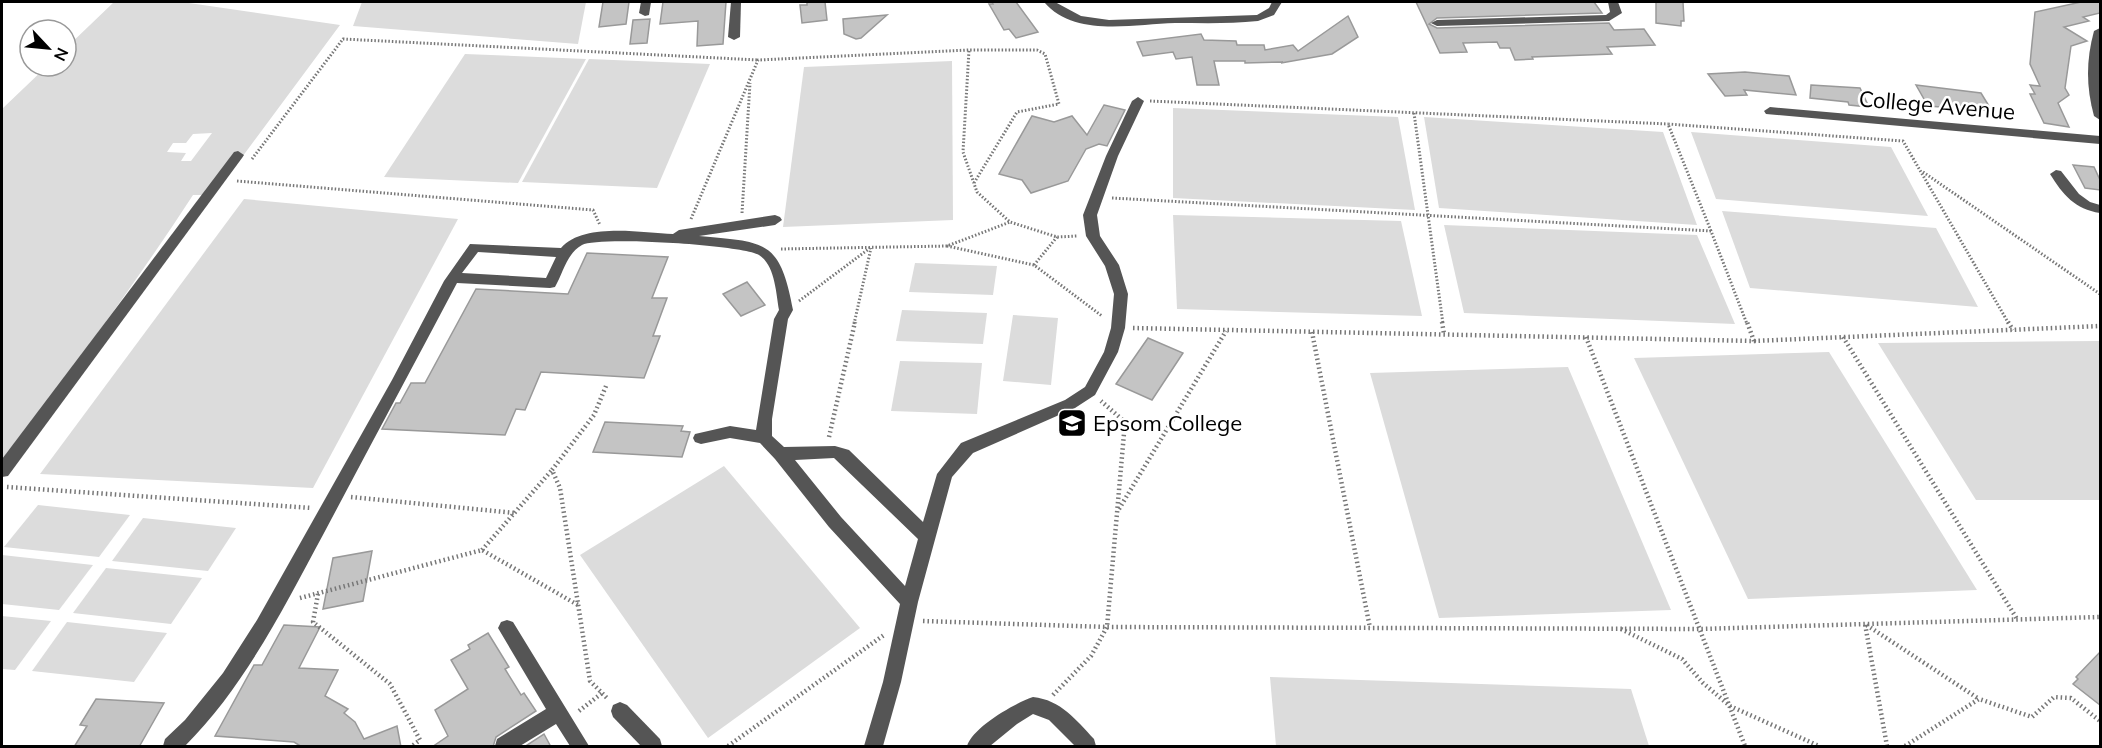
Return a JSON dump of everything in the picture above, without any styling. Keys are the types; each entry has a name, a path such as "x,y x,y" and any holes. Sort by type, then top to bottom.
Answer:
{"street":[{"path":"734,37 736,2"},
{"path":"1049,2 1076,18 1106,23 1251,19 1269,14 1277,2"},
{"path":"1437,23 1608,18 1616,13 1613,2"},
{"path":"2100,31 2094,53 2091,82 2100,116"},
{"path":"874,747 892,682 909,602 945,474 967,448 1070,404 1090,391 1111,352 1118,328 1121,294 1112,265 1093,236 1090,216 1112,156 1138,101"},
{"name":"College Avenue","path":"1770,111 2100,140"},
{"path":"7,474 244,158"},
{"path":"2056,174 2072,198 2081,204 2100,209"},
{"path":"666,240 674,235 775,220"},
{"path":"739,245 741,225"},
{"path":"454,278 550,283 570,245 578,241 604,236 739,245 761,250 779,271 786,310 781,319 764,419 764,438"},
{"path":"172,747 189,731 240,661 275,605 470,250 476,247 565,253"},
{"path":"701,438 730,432 764,438 782,454 835,522 909,602"},
{"path":"782,454 826,452 843,455 928,538"},
{"path":"507,628 580,747"},
{"path":"976,747 1025,708 1035,704 1061,716 1087,747"},
{"path":"620,711 653,747"},
{"path":"504,747 562,716"}],"path":[{"path":"244,158 343,39 758,60 969,50 1037,50 1045,54 1059,104 1017,112 974,183"},
{"path":"969,50 963,152 977,192 1010,222 1057,237 1093,236"},
{"path":"682,241 758,60"},
{"path":"741,225 750,79"},
{"path":"1138,101 1668,124 1903,141 2013,330"},
{"path":"1413,113 1444,334"},
{"path":"1668,124 1754,341"},
{"path":"1920,170 2100,294"},
{"path":"243,171 236,181 593,210 604,236"},
{"path":"1096,198 1711,231"},
{"path":"947,246 1010,222"},
{"path":"1034,265 1057,237"},
{"path":"761,250 947,246 1034,265 1118,328 1754,341 2100,326"},
{"path":"786,310 871,248"},
{"path":"826,452 871,248"},
{"path":"1117,513 1226,330"},
{"path":"1312,332 1371,628"},
{"path":"1586,337 1745,747"},
{"path":"1843,337 2017,620"},
{"path":"412,747 420,740 390,684 313,622 321,593 482,550 552,470 594,415 606,386"},
{"path":"1041,705 1090,660 1102,643 1107,627 1125,422 1090,391"},
{"path":"552,470 560,488 590,681 620,711"},
{"path":"7,474 6,488 332,502 515,513"},
{"path":"482,550 578,606"},
{"path":"728,747 906,620 1107,627 1700,628 2100,617"},
{"path":"1865,624 1979,699 2032,717 2054,697 2071,699 2100,721"},
{"path":"1865,624 1887,747"},
{"path":"1619,628 1682,659 1703,683 1730,706 1819,747"},
{"path":"562,716 602,693"},
{"path":"1905,747 1979,699"}],"shaded area":[{"path":"114,2 182,2 340,25 214,195 193,195 100,330 2,459 2,109 34,78 78,78 78,36","holes":["212,133 191,161 181,161 186,153 167,152 173,143 186,143 193,134"]},
{"path":"362,2 586,2 578,44 353,26"},
{"path":"465,54 586,59 518,183 384,177"},
{"path":"589,59 710,64 657,188 522,182"},
{"path":"952,61 953,220 783,227 804,67"},
{"path":"1173,108 1398,117 1415,210 1173,198"},
{"path":"1424,117 1663,132 1697,225 1439,208"},
{"path":"1691,132 1891,147 1928,216 1716,199"},
{"path":"244,199 458,219 313,488 40,474"},
{"path":"1722,211 1936,228 1978,307 1750,288"},
{"path":"1173,215 1401,221 1422,316 1177,309"},
{"path":"1444,225 1697,235 1735,324 1464,313"},
{"path":"915,263 997,266 993,295 909,292"},
{"path":"902,310 987,313 983,344 896,341"},
{"path":"1013,315 1058,318 1051,385 1003,381"},
{"path":"2100,341 2100,500 1976,500 1878,343"},
{"path":"1829,352 1977,590 1748,599 1634,358"},
{"path":"900,361 982,363 977,414 891,411"},
{"path":"1568,367 1671,610 1439,618 1370,373"},
{"path":"724,466 860,628 708,738 580,555"},
{"path":"38,505 130,515 99,557 4,547"},
{"path":"143,518 236,528 208,571 112,561"},
{"path":"2,555 93,565 59,610 2,604"},
{"path":"106,568 202,578 171,624 73,613"},
{"path":"2,616 51,621 15,670 2,669"},
{"path":"67,622 167,633 134,682 32,671"},
{"path":"1270,677 1631,689 1649,746 1276,746"}],"building":[{"path":"603,2 629,2 626,24 599,27"},
{"path":"663,2 726,2 723,44 697,46 698,21 660,24"},
{"path":"807,2 825,2 827,20 802,23 800,5 807,5"},
{"path":"992,2 1016,2 1038,32 1016,38 1009,29 1004,30 989,4 993,4"},
{"path":"1416,2 1594,2 1602,13 1437,18 1429,24 1437,28 1609,23 1614,30 1644,29 1655,45 1607,47 1612,54 1532,57 1533,59 1515,60 1510,48 1500,48 1497,42 1463,43 1467,52 1440,53"},
{"path":"1656,2 1683,2 1684,21 1681,21 1681,26 1656,23"},
{"path":"2081,2 2100,2 2100,13 2083,17 2089,21 2064,27 2087,41 2071,46 2065,88 2069,95 2058,103 2069,127 2044,123 2030,94 2035,94 2030,85 2040,86 2030,64 2035,12"},
{"path":"887,15 861,38 856,39 844,34 843,19"},
{"path":"1348,16 1358,37 1332,54 1281,63 1283,62 1214,61 1219,85 1197,85 1192,57 1176,59 1173,52 1143,56 1137,42 1201,34 1204,40 1236,41 1237,45 1264,45 1265,50 1293,45 1298,51"},
{"path":"650,19 647,43 630,44 633,20"},
{"path":"1745,72 1789,76 1796,95 1744,90 1747,95 1725,96 1708,74"},
{"path":"1811,85 1860,88 1869,107 1810,98"},
{"path":"1916,85 1981,93 1992,111 1928,106"},
{"path":"1104,105 1125,110 1107,146 1099,144 1086,149 1068,181 1031,193 1022,180 999,174 1032,116 1054,122 1072,116 1087,135"},
{"path":"2073,165 2094,167 2100,180 2100,190 2085,188"},
{"path":"587,253 668,257 652,298 667,298 653,336 660,336 644,378 541,372 525,410 516,409 505,435 382,429 396,403 400,403 411,383 425,383 476,289 568,294"},
{"path":"747,282 765,305 741,316 723,294"},
{"path":"1148,338 1183,353 1152,400 1116,384"},
{"path":"605,422 683,426 681,431 690,432 682,457 593,452"},
{"path":"372,551 363,601 323,609 333,558"},
{"path":"284,625 320,627 299,668 338,670 325,696 348,709 344,713 355,722 364,739 397,726 401,747 302,747 294,742 215,736 254,665 262,665"},
{"path":"488,633 509,667 505,669 521,695 524,693 536,711 496,737 493,747 432,747 448,736 435,710 468,689 451,660 470,649 468,645"},
{"path":"2100,652 2100,705 2073,684 2078,679 2076,677"},
{"path":"96,699 164,703 139,747 74,747 87,726 80,725"},
{"path":"544,734 551,747 524,747"}],"place":[{"name":"Epsom College","path":"1072,423"}]}
